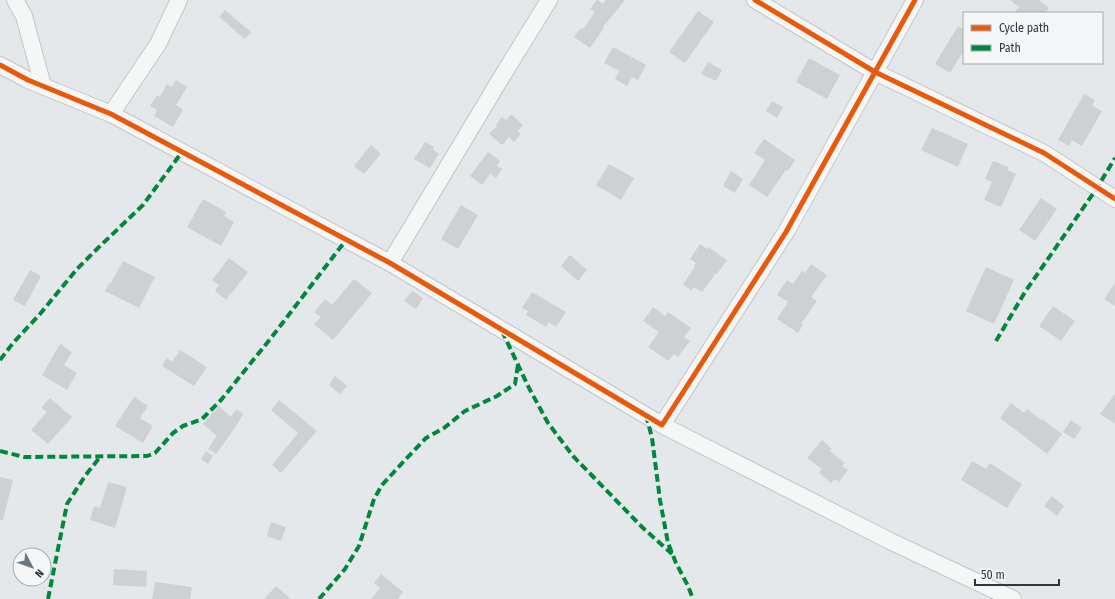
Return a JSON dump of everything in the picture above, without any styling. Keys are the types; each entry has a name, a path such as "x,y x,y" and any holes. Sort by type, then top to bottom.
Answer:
{"street":[{"path":"15,0 24,16 44,86"},
{"path":"111,114 158,44 179,0"},
{"path":"390,263 549,0"},
{"path":"756,0 875,72 1044,153 1115,199"},
{"path":"662,425 786,232 915,0"},
{"path":"0,65 28,80 111,114 390,263 662,425 890,541 1013,599"}],"building":[{"path":"597,0 603,4 606,0 625,0 603,27 604,28 590,48 574,37 581,28 583,29 595,12 590,9"},
{"path":"1010,0 1039,0 1049,8 1046,12 1015,12 1019,7"},
{"path":"225,10 251,32 245,39 219,17"},
{"path":"698,11 714,22 685,63 669,52"},
{"path":"958,26 963,29 963,52 950,73 935,64"},
{"path":"613,47 646,65 638,80 632,77 627,86 615,79 619,71 604,63"},
{"path":"809,58 840,75 827,99 796,82"},
{"path":"708,62 722,70 716,81 701,74"},
{"path":"176,80 187,87 176,105 183,110 173,127 154,116 157,110 150,106 157,95 160,97 167,84 172,87"},
{"path":"1084,94 1095,100 1092,106 1102,111 1082,146 1072,140 1069,146 1058,140"},
{"path":"772,101 783,107 777,118 766,111"},
{"path":"511,114 523,125 518,131 521,134 514,142 509,137 502,145 489,134 497,126 496,125 502,117 506,120"},
{"path":"932,128 968,144 958,167 921,150"},
{"path":"764,139 795,160 767,197 749,185 765,160 754,153"},
{"path":"425,142 434,147 433,150 439,154 430,168 414,159"},
{"path":"371,145 381,154 364,174 354,166"},
{"path":"488,152 500,161 497,166 502,169 496,178 490,174 482,185 470,176"},
{"path":"993,161 1009,167 1007,170 1016,174 1001,207 984,200 992,182 985,179"},
{"path":"609,164 634,178 621,200 596,185"},
{"path":"731,171 743,179 735,193 723,186"},
{"path":"1041,198 1057,209 1035,241 1019,230"},
{"path":"203,199 226,212 224,216 234,222 221,246 187,227"},
{"path":"461,205 478,215 458,249 441,239"},
{"path":"700,244 707,249 708,247 727,260 702,292 694,287 691,290 683,284 695,267 694,266 696,263 690,259"},
{"path":"570,255 587,270 578,281 561,266"},
{"path":"229,258 248,272 226,300 215,291 219,285 212,280"},
{"path":"123,261 155,277 139,308 105,291"},
{"path":"811,264 827,275 811,297 817,301 801,324 803,325 798,333 777,319 788,302 777,295 787,280 793,284 802,271 805,273"},
{"path":"986,267 1014,280 994,324 966,311"},
{"path":"30,270 41,276 25,306 13,300"},
{"path":"354,279 372,293 333,340 314,324 321,317 314,312 325,299 332,305"},
{"path":"1115,283 1115,306 1104,299"},
{"path":"412,291 423,298 416,309 404,301"},
{"path":"532,292 566,312 556,327 549,322 546,327 526,315 528,311 522,308"},
{"path":"1053,306 1075,321 1061,341 1039,326"},
{"path":"653,307 665,316 668,312 691,328 684,337 690,341 678,357 674,354 668,361 648,347 659,332 643,321"},
{"path":"60,344 72,352 64,365 77,373 67,390 42,375"},
{"path":"180,350 207,367 194,386 162,366 167,358 172,362"},
{"path":"335,376 347,386 340,394 329,385"},
{"path":"1115,394 1115,424 1100,414"},
{"path":"134,397 148,406 140,418 153,426 143,443 115,426"},
{"path":"50,398 72,417 48,444 31,430 47,412 41,408"},
{"path":"279,400 317,431 281,473 272,465 298,433 271,410"},
{"path":"1011,403 1024,413 1027,409 1062,434 1047,454 1000,418"},
{"path":"219,406 231,417 236,409 243,414 216,454 208,449 217,436 203,424"},
{"path":"1071,420 1082,428 1074,439 1063,432"},
{"path":"822,440 832,449 830,451 845,463 842,466 848,470 839,482 835,479 831,483 819,473 822,469 807,458"},
{"path":"206,451 213,456 208,464 201,459"},
{"path":"972,461 986,469 990,463 1022,484 1007,508 961,480"},
{"path":"0,477 13,480 3,520 0,520"},
{"path":"108,482 127,487 115,528 90,520 94,506 100,508"},
{"path":"1052,496 1064,506 1057,516 1044,506"},
{"path":"271,522 286,527 281,541 267,536"},
{"path":"114,569 147,571 146,587 113,585"},
{"path":"381,574 403,592 398,599 371,599 380,588 374,583"},
{"path":"155,582 192,587 190,599 152,599"},
{"path":"276,586 291,599 264,599"}],"marked path":[{"path":"0,360 77,269 143,205 182,152"},
{"path":"996,341 1025,292 1097,188 1115,158"},
{"path":"0,451 24,457 147,456 155,453 173,433 183,426 202,419 221,400 271,338 346,240"},
{"path":"502,331 529,388 548,423 573,456 642,527 672,554"},
{"path":"319,599 345,569 359,546 374,499 382,485 426,438 444,428 465,411 497,396 515,384 518,365"},
{"path":"646,415 652,438 660,500 668,543 693,599"},
{"path":"48,599 67,504 85,476 100,457"}],"cycle path":[{"path":"755,0 875,72 1044,153 1115,199"},
{"path":"0,65 28,80 111,114 390,263 662,425 786,232 915,0"}]}
